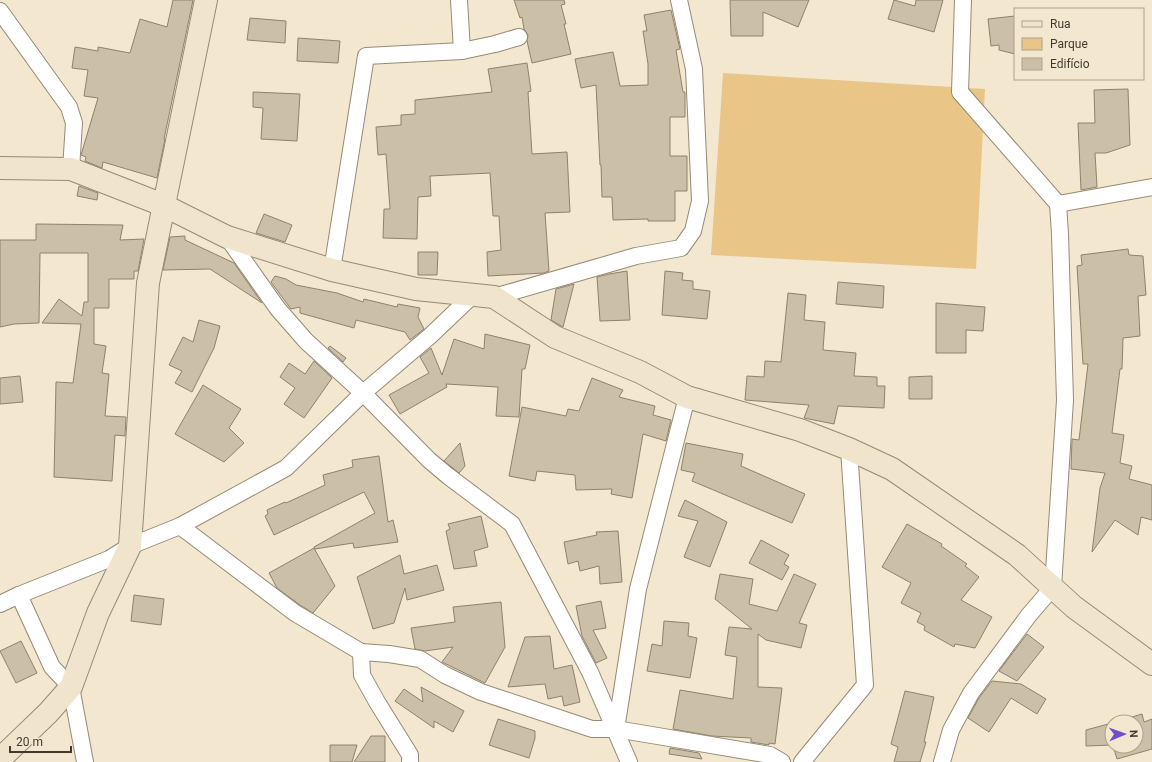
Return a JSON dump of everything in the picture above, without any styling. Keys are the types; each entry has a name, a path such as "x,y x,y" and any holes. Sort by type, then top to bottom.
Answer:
{"street":[{"path":"0,759 48,713 71,687 98,613 130,546 148,283 206,0"},
{"path":"459,0 462,51"},
{"path":"0,168 70,169 163,205 227,237 332,270 416,289 472,296 494,297 636,256 681,248 693,231 700,201 694,69 678,0"},
{"path":"942,762 951,730 972,693 1029,615 1053,587 1064,400 1058,204 960,92 963,0"},
{"path":"0,11 69,108 74,123 70,169"},
{"path":"332,270 366,56 462,51 519,37"},
{"path":"1058,204 1152,186"},
{"path":"227,237 283,314 306,341 363,393 429,460 512,524 590,672 629,762"},
{"path":"0,604 19,595 109,560 130,546 180,526 286,468 363,393 430,336 472,296"},
{"path":"494,297 555,337 640,372 687,397 800,430 849,449 892,469 1017,555 1074,607 1152,664"},
{"path":"616,729 638,589 687,397"},
{"path":"802,762 865,685 849,449"},
{"path":"180,526 295,613 361,652 389,654 420,659 445,675 481,692 592,729 616,729 770,755 782,762"},
{"path":"19,595 52,666 71,687 85,762"},
{"path":"361,652 362,675 410,755 410,762"}],"green space":[{"path":"723,73 985,89 976,269 711,255"}],"building":[{"path":"173,0 193,0 157,178 103,162 102,168 85,161 86,157 81,155 98,98 84,96 88,70 72,68 75,47 98,51 98,47 130,53 140,19 167,27"},
{"path":"514,0 564,0 565,4 561,5 571,54 532,63 527,41 528,35 524,29 522,17 520,18"},
{"path":"730,0 809,0 798,27 763,12 763,36 731,36"},
{"path":"894,0 915,6 916,0 943,0 934,32 888,19"},
{"path":"671,10 680,49 676,50 683,92 685,92 685,117 670,117 670,156 687,156 687,191 675,191 675,221 648,221 648,219 613,220 612,197 602,197 596,85 581,88 575,59 613,52 620,86 648,85 648,64 643,31 647,31 644,15"},
{"path":"1014,16 1014,54 999,50 999,45 991,46 988,19"},
{"path":"250,18 286,21 285,43 247,40"},
{"path":"298,38 340,41 338,63 297,61"},
{"path":"527,63 531,91 528,92 532,154 567,152 570,212 545,213 549,271 544,273 488,276 487,252 501,250 499,216 493,216 490,173 430,176 431,196 418,197 417,239 383,238 384,209 390,209 386,154 378,155 376,127 401,125 401,115 415,114 415,100 492,92 488,69"},
{"path":"1128,89 1130,145 1106,153 1095,153 1097,187 1081,190 1078,123 1095,123 1094,90"},
{"path":"253,92 300,94 297,141 261,139 263,108 253,107"},
{"path":"79,186 98,193 97,200 77,196"},
{"path":"264,214 292,225 285,242 256,233"},
{"path":"36,224 123,225 120,240 144,239 138,271 134,271 134,279 109,279 109,308 94,308 94,344 106,346 102,373 109,374 105,416 126,417 125,436 115,435 112,481 54,477 56,382 73,383 81,324 42,323 59,299 82,316 84,302 88,302 88,253 40,253 39,323 14,324 0,327 0,240 36,240"},
{"path":"185,236 185,240 234,263 262,303 210,269 163,270 170,237"},
{"path":"1128,249 1129,255 1143,256 1146,295 1138,296 1140,336 1123,338 1122,369 1120,369 1112,433 1124,435 1120,463 1132,466 1129,479 1152,485 1152,520 1141,517 1138,535 1115,520 1092,552 1100,488 1105,473 1071,469 1072,439 1079,440 1088,364 1083,364 1077,266 1082,265 1081,255"},
{"path":"418,252 438,252 437,275 418,275"},
{"path":"627,271 630,320 600,321 597,277"},
{"path":"665,271 683,273 682,280 693,281 693,289 710,291 707,319 662,315"},
{"path":"275,276 286,279 296,285 337,293 363,302 364,299 397,307 398,304 420,308 418,317 424,329 410,340 405,332 356,320 354,328 300,313 300,307 291,309 271,282"},
{"path":"838,282 884,286 883,308 836,304"},
{"path":"574,284 563,327 551,320 556,289"},
{"path":"788,293 806,295 804,320 825,322 823,350 856,353 854,376 877,377 877,386 885,386 884,408 838,406 834,424 804,418 809,405 745,400 747,376 764,377 765,361 781,362"},
{"path":"936,303 985,307 983,331 966,330 966,353 936,353"},
{"path":"199,320 220,326 214,348 192,392 175,383 182,371 169,365 183,337 193,342"},
{"path":"485,334 530,345 525,369 522,369 519,417 496,416 498,387 446,384 447,387 400,414 389,395 429,373 420,357 431,348 442,375 454,339 484,349"},
{"path":"330,346 346,358 343,362 328,348"},
{"path":"314,361 332,378 304,418 284,404 295,388 280,377 289,363 305,374"},
{"path":"20,376 23,402 0,404 0,378"},
{"path":"932,376 932,399 909,399 909,377"},
{"path":"592,378 623,390 619,397 655,406 653,415 671,420 666,441 643,434 632,498 611,494 612,489 576,490 575,475 537,471 535,481 509,476 522,407 566,416 568,409 579,411"},
{"path":"203,385 241,409 229,428 244,443 224,462 175,434"},
{"path":"460,443 465,466 459,473 444,461"},
{"path":"686,443 743,454 741,466 805,494 792,523 692,481 695,473 681,470"},
{"path":"379,456 388,522 393,520 398,542 354,548 353,543 315,549 314,547 375,513 364,492 274,535 265,516 268,514 267,510 325,485 323,475 353,467 352,460"},
{"path":"685,500 727,522 710,567 684,557 698,521 678,516"},
{"path":"481,516 488,547 474,551 477,566 454,569 446,531 450,529 448,524"},
{"path":"907,524 942,544 941,546 967,564 965,566 979,577 961,600 992,617 975,648 955,644 954,647 924,630 925,626 917,622 921,613 901,603 911,583 882,567"},
{"path":"618,531 622,582 600,584 599,566 580,571 578,561 568,564 564,542 597,535 596,532"},
{"path":"761,540 789,555 784,564 789,567 782,580 749,563"},
{"path":"314,548 335,586 313,613 277,588 269,573"},
{"path":"400,555 404,574 437,565 444,590 407,600 405,588 394,623 373,629 357,577"},
{"path":"720,574 753,579 749,604 777,611 794,574 816,584 799,623 807,625 801,648 766,640 758,634 758,687 782,688 775,744 769,743 769,745 751,742 751,738 712,736 673,729 680,690 733,699 737,657 725,655 729,627 752,629 715,599"},
{"path":"134,595 164,599 161,625 131,621"},
{"path":"601,601 606,628 593,630 607,658 596,663 582,636 576,606"},
{"path":"501,602 505,647 485,683 442,662 453,647 425,651 415,649 411,628 455,622 453,607"},
{"path":"664,621 689,623 688,636 697,638 690,678 647,671 652,644 662,646"},
{"path":"1027,634 1044,647 1017,681 999,671"},
{"path":"550,636 554,669 572,665 580,702 564,706 562,696 548,699 545,684 508,687 525,637"},
{"path":"21,641 37,673 16,683 0,651"},
{"path":"992,681 1021,684 1046,699 1037,714 1011,698 989,732 968,718 979,698"},
{"path":"421,687 464,711 453,732 434,721 434,728 395,701 404,689 423,702"},
{"path":"905,691 934,697 924,742 926,742 920,762 894,762 898,747 891,744"},
{"path":"498,719 535,731 535,738 529,758 489,745"},
{"path":"1152,719 1152,749 1144,751 1144,722"},
{"path":"1104,725 1104,745 1086,746 1086,730"},
{"path":"371,736 385,736 385,762 354,762"},
{"path":"330,745 357,745 352,762 330,762"},
{"path":"670,748 699,753 702,759 669,754"},
{"path":"1115,754 1134,754 1117,759"}]}
